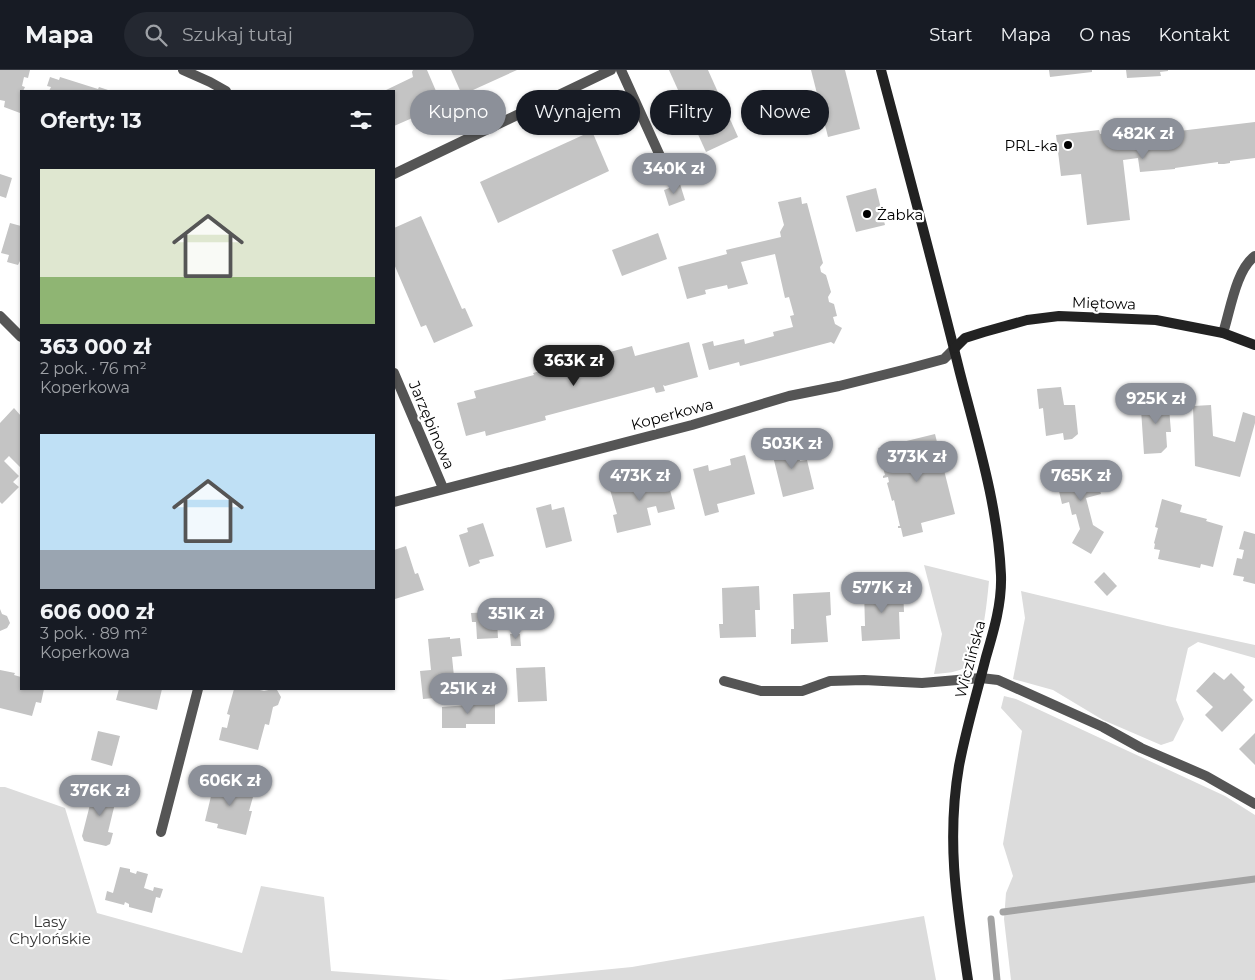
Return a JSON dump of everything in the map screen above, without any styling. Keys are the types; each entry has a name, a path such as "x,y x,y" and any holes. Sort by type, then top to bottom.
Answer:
{"street":[{"path":"183,70 224,90"},
{"path":"395,174 611,70"},
{"path":"621,70 664,167"},
{"name":"Wiczlińska","path":"881,70 955,348 984,464 996,523 1001,576 999,602 959,767 954,810 952,847 954,888 968,980"},
{"path":"1223,333 1240,276 1245,265 1255,256"},
{"path":"0,316 20,336"},
{"name":"Miętowa","path":"955,348 965,338 984,332 1028,320 1059,316 1156,320 1223,333 1255,345"},
{"name":"Koperkowa","path":"395,502 692,425 790,396 907,369 944,358 955,348"},
{"name":"Jarzębinowa","path":"395,375 444,488"},
{"path":"724,681 761,691 802,691 830,681 864,680 922,683 981,678 998,680 1141,748 1206,776 1255,804"},
{"path":"161,832 198,690"}],"green space":[{"path":"924,565 989,581 981,638 977,649 968,665 956,671 934,674 942,634"},
{"path":"1021,591 1255,645 1255,658 1198,642 1188,648 1176,700 1184,719 1173,741 1161,745 1103,720 1053,690 1013,679 1025,618"},
{"path":"1004,696 1016,699 1225,796 1255,815 1255,980 1011,980 1004,919 1006,893 1013,876 1003,844 1022,731 1001,708"},
{"name":"Lasy Chylońskie","path":"0,787 5,787 65,808 97,913 242,953 261,886 324,897 331,971 450,980 0,980"},
{"path":"924,916 936,980 501,980 632,967"}],"building":[{"path":"0,70 30,70 28,78 24,77 22,86 25,87 24,90 20,90 20,113 4,107 5,101 0,100"},
{"path":"413,70 427,70 436,90 410,90 410,119 395,126 395,90 386,90 413,77"},
{"path":"451,70 517,70 473,90 460,90"},
{"path":"669,70 708,70 717,90 678,90"},
{"path":"811,70 845,70 860,129 828,137 829,90 816,90"},
{"path":"1049,70 1092,70 1092,72 1050,77"},
{"path":"1126,70 1168,71 1160,72 1161,76 1127,78"},
{"path":"50,77 59,80 60,77 98,89 99,87 108,90 50,90 51,87 47,86"},
{"path":"731,121 738,137 706,152 698,135 731,135"},
{"path":"1255,122 1255,158 1230,161 1230,163 1224,164 1218,164 1218,162 1140,172 1138,158 1123,160 1130,220 1087,225 1081,174 1061,176 1056,135 1099,130 1100,134 1136,130 1137,136"},
{"path":"583,135 594,135 609,171 498,223 480,182"},
{"path":"0,174 12,178 6,198 0,196"},
{"path":"680,184 685,200 669,206 664,190"},
{"path":"876,188 885,225 856,232 846,196"},
{"path":"801,197 802,204 807,203 823,263 820,267 821,272 826,275 831,292 828,297 829,302 834,304 837,316 833,317 835,324 842,328 834,344 831,342 740,366 739,362 709,370 702,344 713,341 714,346 744,339 745,344 774,336 773,332 793,327 790,316 794,315 789,297 785,298 775,254 741,262 748,284 728,289 727,285 705,290 706,294 687,299 678,267 727,254 726,250 781,237 780,232 784,225 778,202"},
{"path":"421,216 462,309 465,308 473,326 434,343 426,325 421,327 395,266 395,228"},
{"path":"10,223 20,226 20,261 18,265 7,262 9,255 1,253"},
{"path":"658,233 667,259 622,276 612,250"},
{"path":"689,342 698,377 663,385 665,391 656,393 654,387 545,416 546,420 486,436 485,431 466,436 457,403 476,398 474,391 632,346 635,356"},
{"path":"1061,387 1064,405 1075,405 1078,434 1072,439 1064,440 1063,433 1046,436 1043,408 1039,409 1037,389"},
{"path":"1168,395 1171,432 1166,432 1167,447 1161,453 1144,454 1141,409 1151,408 1151,401 1155,401 1155,396"},
{"path":"1211,405 1213,436 1235,442 1243,412 1255,416 1255,423 1240,477 1195,466 1193,406"},
{"path":"14,408 20,415 20,467 9,456 4,461 19,476 13,482 19,487 2,504 0,502 0,423"},
{"path":"935,434 955,514 921,523 923,532 903,537 901,528 898,528 900,526 894,500 892,501 887,483 889,482 888,477 883,478 885,475 878,448"},
{"path":"795,442 800,461 807,460 814,489 783,497 771,448"},
{"path":"745,455 755,494 717,504 719,512 705,516 693,469 708,465 709,471 731,465 730,459"},
{"path":"1093,464 1101,494 1086,498 1093,525 1104,532 1091,554 1072,543 1080,529 1076,514 1072,515 1069,502 1062,504 1055,474 1067,471 1066,469"},
{"path":"666,475 675,509 658,513 656,506 647,508 651,525 617,533 613,515 617,514 609,486 620,483 621,485 626,484 625,482 629,480 630,482 640,480 641,484"},
{"path":"1162,499 1182,505 1180,512 1207,519 1206,521 1223,526 1213,567 1201,564 1200,568 1158,559 1160,550 1154,549 1158,528 1155,527"},
{"path":"551,504 552,510 564,507 572,541 546,548 536,508"},
{"path":"483,523 494,556 479,560 480,563 469,567 459,535 468,532 467,528"},
{"path":"1244,531 1255,534 1255,584 1243,581 1244,577 1233,575 1237,558 1242,559 1244,550 1239,549"},
{"path":"406,546 415,574 418,573 424,590 395,599 395,550"},
{"path":"1104,572 1117,586 1107,596 1094,582"},
{"path":"759,586 760,610 755,610 756,637 720,638 719,624 723,624 722,588"},
{"path":"903,589 904,612 899,612 900,639 862,641 861,626 865,626 864,590"},
{"path":"830,592 831,615 826,616 828,642 791,644 791,629 794,629 793,594"},
{"path":"0,609 2,614 7,616 10,623 7,628 0,631"},
{"path":"491,612 492,621 497,621 498,638 477,639 476,622 472,622 471,613"},
{"path":"510,634 520,634 521,646 511,646"},
{"path":"450,637 450,639 460,638 462,656 452,657 456,696 423,699 420,671 431,670 428,639"},
{"path":"545,667 547,701 518,702 516,668"},
{"path":"0,670 15,673 14,675 20,677 20,690 44,690 41,703 36,702 32,716 0,708"},
{"path":"1214,672 1224,680 1231,673 1245,687 1243,690 1253,700 1222,732 1205,715 1213,707 1196,691"},
{"path":"119,690 162,690 157,710 116,700"},
{"path":"234,690 277,690 281,697 278,705 273,707 269,725 265,724 258,750 219,740 222,727 227,728 230,715 227,714"},
{"path":"495,703 495,724 466,724 466,728 442,728 442,707"},
{"path":"98,731 120,736 112,766 91,760"},
{"path":"1255,733 1255,765 1239,749"},
{"path":"209,781 228,786 230,781 239,783 238,786 255,790 249,811 252,811 246,835 217,828 218,824 205,821 212,792 206,791"},
{"path":"95,785 118,791 108,832 113,833 110,844 106,846 84,841 82,836"},
{"path":"120,867 130,869 130,872 136,874 137,871 148,874 144,888 153,891 154,887 163,889 160,898 156,897 152,913 129,907 129,904 125,902 124,905 105,900 107,891 113,893"}],"waterway":[{"path":"1003,912 1255,879"},
{"path":"991,919 997,980"}],"place":[{"name":"PRL-ka","path":"1068,145"},
{"name":"Żabka","path":"867,214"}]}
